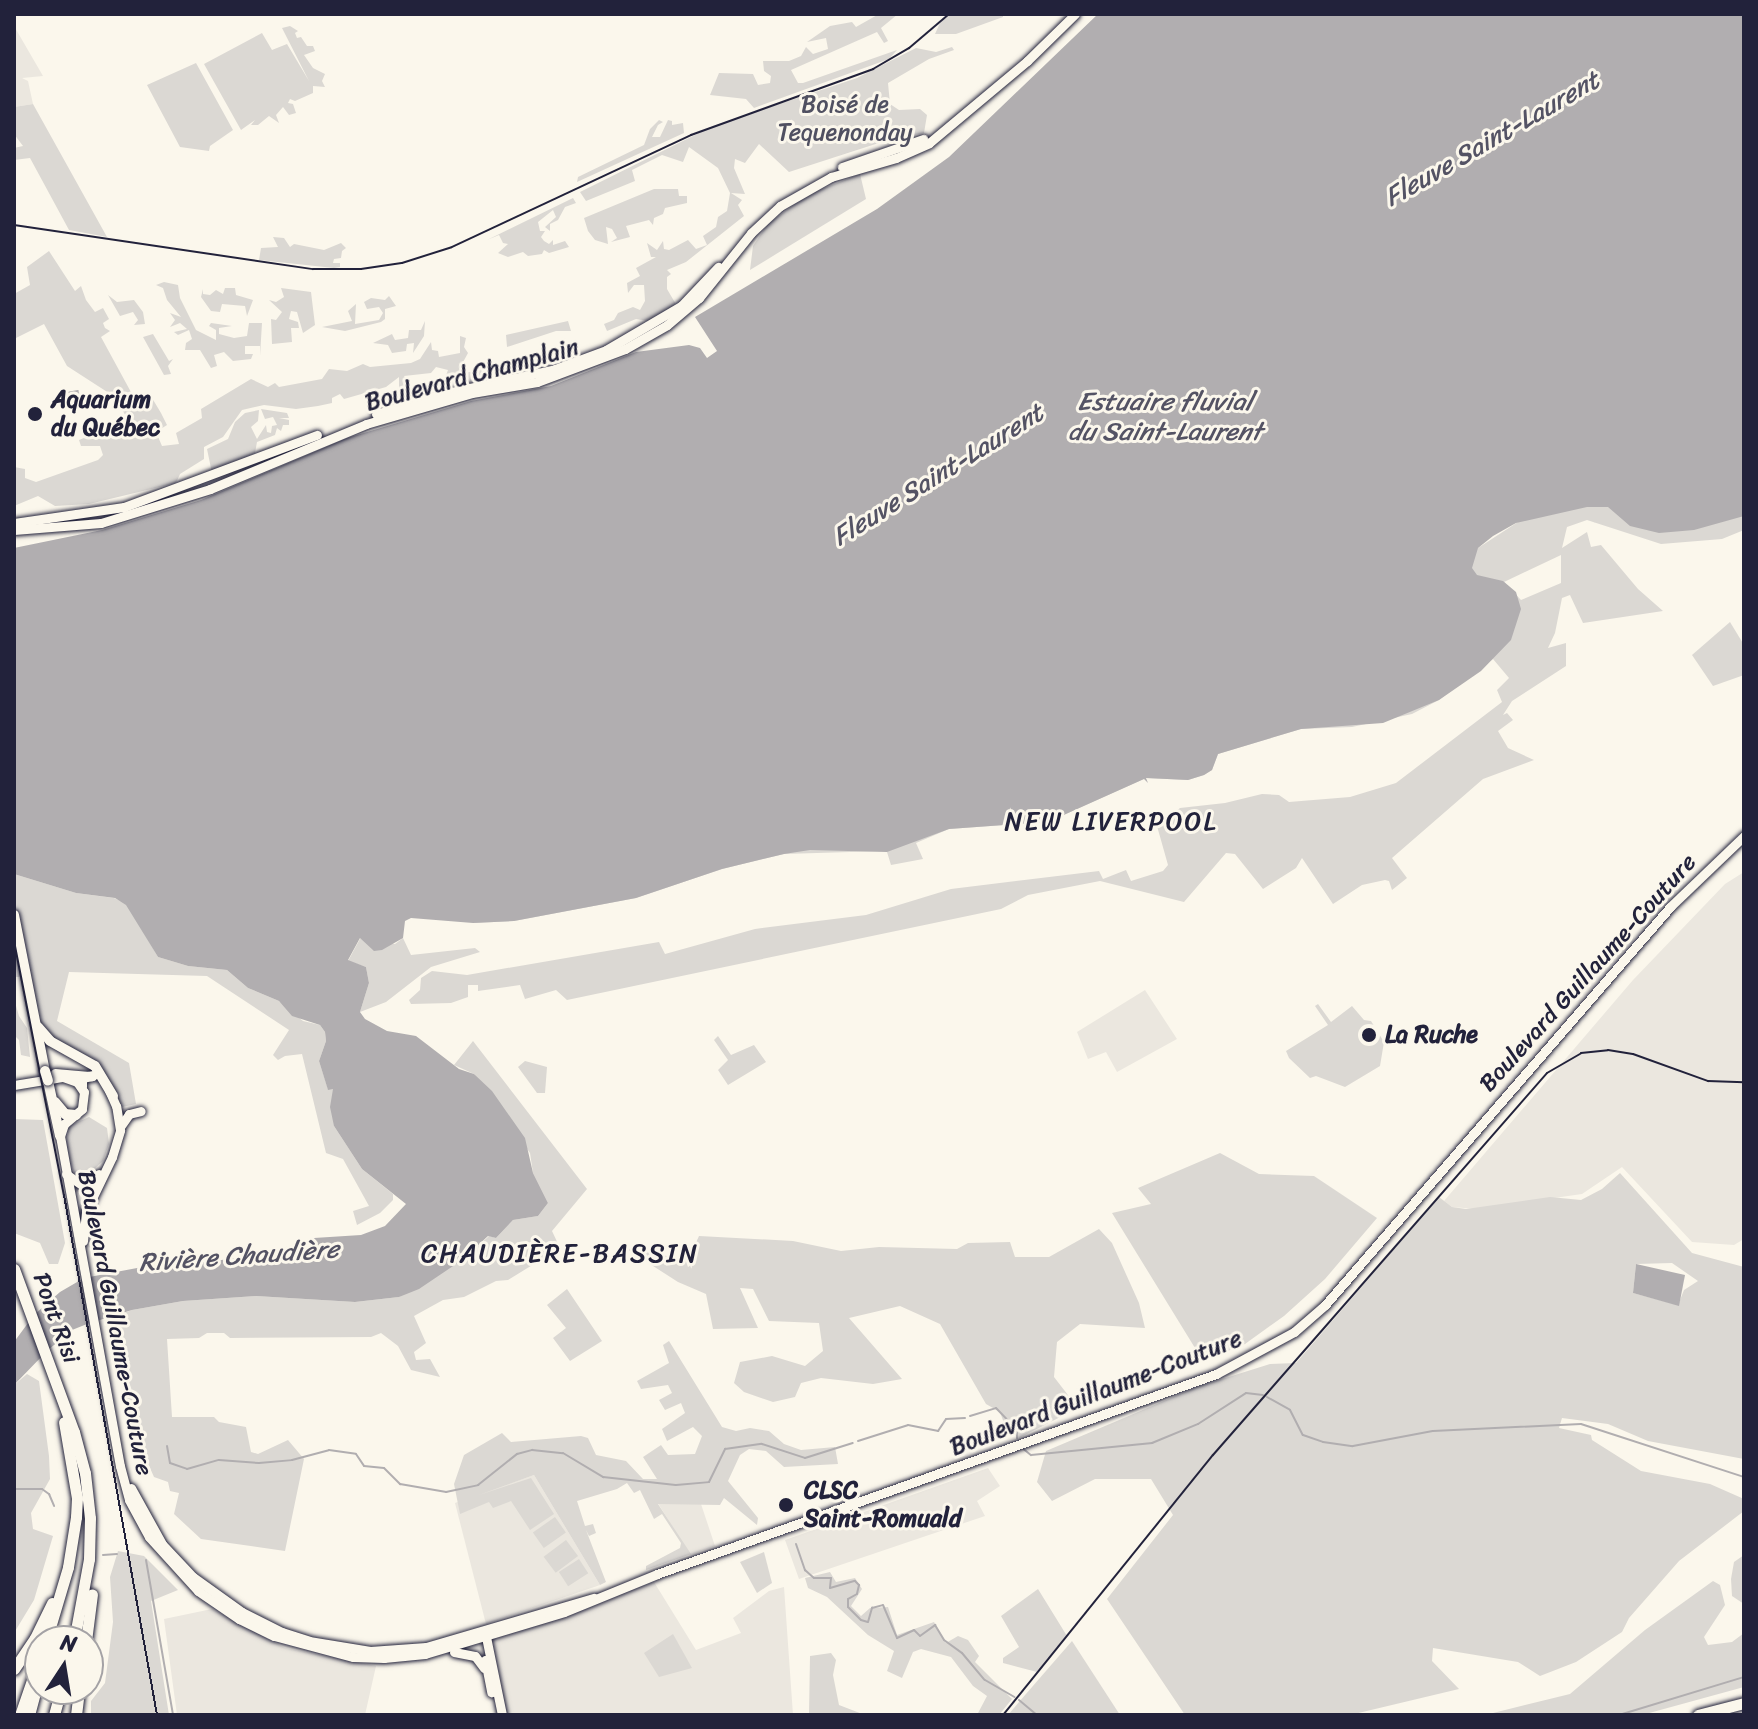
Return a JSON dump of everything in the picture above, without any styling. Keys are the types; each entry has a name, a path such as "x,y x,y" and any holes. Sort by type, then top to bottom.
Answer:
{"highway":[{"name":"Boulevard Guillaume-Couture","path":"14,915 31,1010 60,1136"},
{"name":"Boulevard Guillaume-Couture","path":"31,1010 43,1035 95,1066 115,1101"},
{"path":"82,1087 82,1078 93,1076"},
{"path":"51,1097 65,1114 76,1115"},
{"name":"Pont Risi","path":"14,1269 54,1385"},
{"name":"Pont Risi","path":"14,1290 54,1385"},
{"path":"52,1625 75,1532 74,1485 66,1427 54,1385"},
{"path":"54,1385 83,1462 95,1553 88,1625"},
{"path":"14,1669 35,1638 60,1582 70,1536 74,1485"},
{"path":"77,1625 87,1580 90,1518"},
{"path":"1698,1715 1744,1703"}],"main road":[{"name":"Boulevard Champlain","path":"14,523 85,516 134,505 362,419 438,395 555,369 606,350 688,301 746,230 782,197 826,172 926,138 1048,35 1067,14"},
{"name":"Boulevard Champlain","path":"14,530 101,523 210,489 366,424 472,393 537,382 625,349 667,325 699,298 751,233 780,206 822,181 905,155 939,136 1075,14"},
{"name":"Boulevard Guillaume-Couture","path":"60,1136 129,1500 149,1537 189,1583 239,1619 308,1648 384,1658 443,1651 587,1604 594,1598 1216,1374 1294,1332 1325,1305 1673,903 1744,836"},
{"path":"14,1083 64,1072 93,1076 115,1101 127,1109 140,1109 125,1117 120,1127"},
{"path":"14,1083 63,1077 82,1087 84,1103 76,1115 64,1124 60,1136"},
{"name":"Boulevard Guillaume-Couture","path":"80,1236 88,1203 108,1166 120,1127 115,1101"},
{"path":"66,1174 75,1183 85,1184 108,1166"},
{"name":"Boulevard Guillaume-Couture","path":"101,1352 124,1465 140,1508 172,1556 213,1593 282,1632 343,1648 406,1650 483,1636"},
{"path":"483,1636 487,1674 499,1715"},
{"path":"483,1636 499,1715"},
{"path":"443,1651 471,1654 487,1674"}],"shaded area":[{"path":"14,26 43,76 22,78 28,81 33,104 14,107"},
{"path":"1744,872 1744,1239 1734,1245 1692,1242 1622,1167 1582,1194 1476,1209 1452,1207 1444,1201 1633,980 1725,884"},
{"path":"1145,990 1177,1039 1117,1072 1106,1052 1088,1059 1077,1032"},
{"path":"988,1468 1000,1486 977,1501 985,1516 799,1579 785,1540"},
{"path":"534,1475 600,1585 486,1624 455,1503"},
{"path":"656,1500 700,1501 715,1546 690,1555"},
{"path":"654,1582 696,1650 741,1633 733,1618 769,1591 784,1587 793,1715 506,1715 492,1640"},
{"path":"212,1609 285,1648 376,1666 365,1715 177,1715 164,1619"}],"green space":[{"path":"879,14 898,14 881,28 888,41 884,43 877,32 791,70 798,83 803,83 897,50 889,59 754,108 746,99 710,95 719,73 753,74 758,85 770,83 771,76 764,71 763,61 789,61 801,56 806,47 813,54 828,49 826,38 807,42 830,26 852,22 856,27"},
{"path":"950,14 1003,14 1003,17 956,34 935,34 940,23"},
{"path":"290,26 298,31 295,33 297,38 301,37 307,46 313,46 315,51 304,55 313,68 325,74 322,81 325,87 313,86 313,93 295,101 290,99 288,103 293,104 296,113 289,115 283,107 276,115 279,123 269,116 258,125 251,125 255,120 241,130 204,64 262,33 272,50 287,44 309,81 282,28"},
{"name":"Boisé de Tequenonday","path":"952,47 954,50 929,59 888,83 890,104 899,110 920,109 927,115 924,133 888,140 789,172 759,144 745,163 735,159 734,168 745,194 731,193 742,200 738,205 744,216 686,262 667,270 671,274 667,277 667,289 677,306 648,321 636,319 607,331 604,324 614,320 618,313 633,307 640,310 645,301 644,285 634,285 628,293 627,283 640,276 636,268 656,257 651,257 647,243 657,250 663,241 664,249 669,250 688,240 696,249 707,245 703,236 716,227 718,217 727,211 730,193 718,168 689,147 683,162 662,155 632,170 635,181 586,201 580,192 713,126 857,78 916,48 936,52"},
{"path":"196,63 233,130 210,146 209,151 180,147 147,85"},
{"path":"33,104 107,237 69,230 30,158 14,160 14,148 23,146 14,134 14,107"},
{"path":"659,120 663,122 652,137 660,137 668,120 672,121 672,125 683,123 684,133 577,182 578,177 644,145 650,129"},
{"path":"860,174 866,199 750,270 753,246 768,224 807,195"},
{"path":"654,189 678,189 679,196 687,196 687,203 665,208 663,214 654,218 653,225 649,220 626,226 630,237 611,242 617,238 612,229 606,227 608,244 595,240 588,231 584,218"},
{"path":"573,198 576,203 565,207 558,220 550,224 550,231 545,227 556,217 553,210 538,222 540,231 545,231 541,237 544,241 549,244 553,240 553,245 565,241 569,247 549,253 544,250 542,254 528,256 523,252 508,257 498,253 508,244 503,243 499,235 487,240"},
{"path":"273,237 284,238 290,247 294,244 324,250 341,243 346,248 341,258 334,259 333,263 340,263 340,267 334,268 259,260 261,248 278,247"},
{"path":"49,251 75,291 81,286 95,312 103,308 109,319 103,323 110,331 101,337 138,405 152,398 161,413 167,425 156,432 162,446 179,444 176,433 202,418 201,409 251,379 268,387 275,383 279,387 322,379 329,369 347,371 363,364 370,367 411,363 420,359 431,342 432,350 438,351 439,357 460,353 460,336 466,338 464,347 468,353 462,364 465,373 475,371 475,363 482,364 483,375 474,382 443,389 440,378 445,378 448,370 436,367 431,373 404,376 412,386 399,391 399,377 386,387 344,399 340,394 332,398 332,403 318,406 296,409 264,405 242,410 223,437 204,447 204,459 180,474 176,483 89,504 55,506 38,496 14,506 14,467 25,469 25,478 36,482 98,460 103,455 100,446 81,446 79,440 128,420 115,397 67,366 44,324 14,339 14,294 30,285 27,267"},
{"path":"164,282 178,285 180,298 196,330 216,340 216,330 209,326 211,323 232,326 219,328 219,334 234,338 247,336 249,323 262,323 260,356 260,346 245,346 245,354 253,354 251,359 233,361 224,352 214,355 217,366 211,368 200,350 185,350 186,343 192,339 189,330 178,335 174,332 187,329 180,323 170,327 175,320 170,313 181,317 167,300 163,288 156,285"},
{"path":"225,288 235,288 236,295 253,300 247,316 245,306 222,304 220,312 211,311 201,297 203,289 203,294 210,295 216,290 223,294"},
{"path":"281,288 311,292 315,325 303,333 297,312 291,311 289,319 298,322 299,328 291,328 292,342 272,344 271,319 276,320 282,312 269,300 276,302 284,297"},
{"path":"108,295 117,302 134,300 143,312 145,324 134,325 138,320 133,312 120,316"},
{"path":"389,296 396,306 385,309 385,319 381,322 345,331 322,327 352,321 348,311 356,304 355,324 379,320 383,313 379,307 367,309 364,302 371,298 385,300"},
{"path":"425,321 424,336 413,353 414,343 407,344 406,351 392,353 388,345 373,343 392,334 395,340 408,338 409,330 421,330"},
{"path":"568,321 571,331 556,331 507,347 506,335"},
{"path":"153,334 169,361 173,359 168,366 171,374 164,375 143,337"},
{"path":"565,354 577,357 524,370 521,362"},
{"path":"1744,375 1744,530 1722,539 1661,544 1587,520 1567,527 1562,548 1587,532 1591,547 1601,545 1638,589 1663,611 1583,623 1570,595 1562,598 1555,633 1548,648 1566,643 1566,666 1512,701 1503,715 1507,713 1513,720 1498,731 1508,748 1534,760 1483,779 1392,858 1407,878 1392,890 1389,881 1385,880 1362,885 1333,904 1302,858 1296,868 1263,889 1235,854 1226,853 1184,902 1100,881 1028,895 1001,909 567,1000 556,990 525,999 520,985 478,991 478,985 468,985 468,997 451,1003 411,1004 409,1000 420,990 421,978 432,971 467,975 659,942 665,954 755,929 866,915 951,889 1099,871 1103,879 1126,870 1131,881 1163,871 1168,865 1157,826 1180,808 1225,803 1262,794 1279,795 1289,802 1350,797 1396,783 1502,702 1497,690 1509,678 1493,659 1439,700 1412,714 1352,727 1301,729 1218,754 1212,770 1204,775 1188,780 1146,778 1048,822 949,829 916,843 923,859 891,865 887,852 883,851 784,854 722,869 636,898 514,921 473,923 1478,548","holes":["1561,555 1561,583 1521,600 1504,582"]},
{"path":"261,409 287,413 289,418 279,418 289,420 289,425 283,425 281,431 277,428 275,435 257,442 255,453 212,473 207,449 228,439 235,422 245,413 259,410 258,421 251,427 257,439 266,425 267,432 271,433 272,426 277,425 273,417 265,419"},
{"path":"1730,622 1744,645 1744,675 1713,686 1692,655"},
{"path":"14,874 76,893 114,898 127,904 158,957 188,966 227,970 248,988 279,1001 303,1021 320,1025 326,1041 319,1061 328,1089 334,1088 334,1126 362,1169 393,1194 393,1200 380,1213 357,1225 353,1211 369,1206 343,1159 326,1153 302,1054 278,1060 273,1055 289,1030 207,976 69,972 57,1021 129,1063 136,1104 122,1107 113,1086 42,1028 30,977 14,977"},
{"path":"361,937 395,944 403,938 411,955 475,948 480,952 431,967 386,1002 360,1012 369,983 366,967 348,961"},
{"path":"14,999 27,1028 30,1057 21,1055 19,1040 14,1035"},
{"path":"1318,1004 1331,1022 1352,1006 1364,1020 1371,1021 1384,1042 1380,1066 1345,1087 1316,1076 1310,1078 1289,1058 1286,1051 1328,1025 1315,1006"},
{"path":"718,1036 731,1055 754,1045 766,1062 728,1085 718,1070 728,1060 714,1040"},
{"path":"473,1041 587,1189 552,1231 560,1248 508,1280 496,1281 464,1297 443,1300 414,1316 426,1343 414,1352 416,1360 430,1359 440,1377 411,1370 398,1346 381,1333 371,1337 230,1338 224,1333 207,1333 199,1338 167,1339 172,1417 214,1417 219,1422 246,1427 251,1452 258,1454 288,1440 304,1459 285,1551 201,1539 174,1514 179,1493 170,1491 168,1482 154,1477 141,1448 126,1399 121,1348 114,1342 111,1318 132,1310 183,1301 256,1296 355,1302 399,1297 462,1260 489,1236 496,1238 513,1220 538,1216 548,1203 533,1173 530,1153 474,1074 454,1065"},
{"path":"525,1061 547,1067 545,1093 537,1093 518,1067"},
{"path":"89,1117 107,1128 109,1144 103,1161 84,1178 76,1176 65,1154 69,1126"},
{"path":"14,1119 43,1120 65,1243 58,1264 49,1264 40,1243 14,1233"},
{"path":"1220,1153 1259,1174 1314,1176 1377,1218 1325,1279 1284,1316 1245,1344 1203,1361 1112,1213 1151,1204 1138,1188"},
{"path":"1620,1173 1692,1253 1744,1267 1744,1459 1648,1441 1608,1424 1562,1418 1559,1428 1591,1435 1592,1440 1641,1471 1710,1484 1744,1499 1744,1511 1679,1561 1629,1618 1622,1632 1576,1662 1540,1676 1518,1662 1433,1648 1432,1661 1459,1689 1350,1715 1185,1715 1107,1599 1173,1515 1151,1479 1095,1479 1052,1501 1037,1482 1046,1451 1197,1387 1270,1364 1296,1363 1439,1197 1452,1207 1466,1209 1550,1197 1581,1200 1602,1189","holes":["1672,1263 1698,1281 1684,1290 1678,1305 1633,1293 1636,1264"]},
{"path":"1099,1229 1112,1243 1139,1303 1145,1328 1080,1324 1057,1342 1054,1377 1078,1408 1019,1438 1005,1426 1000,1412 986,1404 940,1324 900,1306 849,1318 902,1379 873,1384 821,1378 801,1383 795,1397 773,1402 744,1392 734,1383 740,1362 772,1356 805,1366 823,1351 819,1323 769,1321 753,1289 740,1288 758,1328 713,1329 706,1294 678,1282 625,1248 688,1260 699,1236 793,1241 841,1251 879,1247 957,1249 968,1243 1010,1242 1015,1257 1049,1257"},
{"path":"567,1289 602,1341 570,1361 553,1338 566,1328 547,1305"},
{"path":"669,1341 722,1427 736,1431 750,1428 769,1431 784,1444 801,1450 835,1447 838,1464 784,1467 766,1451 749,1449 740,1455 728,1481 758,1518 757,1525 724,1498 720,1505 658,1504 691,1554 646,1570 646,1566 680,1548 681,1543 662,1514 654,1519 640,1490 634,1493 627,1483 577,1501 585,1526 593,1524 596,1533 589,1536 586,1530 606,1582 600,1585 534,1475 479,1495 531,1478 554,1514 530,1530 511,1501 493,1508 489,1502 460,1514 454,1484 464,1455 502,1433 511,1442 588,1438 596,1455 626,1461 643,1479 657,1479 643,1457 661,1445 668,1455 695,1454 702,1436 693,1427 667,1441 662,1429 685,1413 681,1403 665,1410 659,1400 672,1393 668,1385 641,1389 637,1381 669,1363 663,1345"},
{"path":"27,1374 39,1381 50,1479 31,1513 33,1529 53,1536 34,1600 14,1633 14,1385"},
{"path":"555,1517 566,1533 544,1548 533,1532"},
{"path":"566,1540 578,1556 556,1573 544,1557"},
{"path":"118,1551 144,1556 178,1590 151,1601 169,1715 91,1715 91,1705 104,1705 113,1622 110,1577"},
{"path":"764,1552 772,1583 757,1593 740,1562"},
{"path":"1744,1555 1744,1604 1732,1596 1731,1579 1734,1562"},
{"path":"579,1559 588,1573 568,1586 559,1572"},
{"path":"830,1572 836,1582 855,1578 862,1589 851,1606 861,1616 870,1608 888,1607 897,1635 934,1622 946,1643 958,1636 968,1640 979,1656 975,1662 1012,1699 999,1715 977,1715 987,1696 973,1686 951,1657 921,1649 913,1652 902,1678 887,1671 894,1651 868,1635 827,1597 808,1588 805,1578"},
{"path":"1713,1581 1720,1585 1725,1605 1704,1637 1708,1645 1732,1642 1744,1633 1744,1687 1642,1715 1485,1715 1570,1694 1645,1630"},
{"path":"1038,1589 1067,1636 1037,1672 1003,1663 1003,1658 1019,1647 1001,1616"},
{"path":"673,1634 692,1668 659,1677 644,1653"},
{"path":"1072,1641 1120,1715 1008,1715 1019,1702"},
{"path":"831,1653 836,1660 833,1675 839,1705 865,1715 809,1715 810,1656"}],"water":[{"name":"Estuaire fluvial du Saint-Laurent","path":"1098,14 1744,14 1744,516 1694,530 1659,533 1630,526 1608,507 1587,507 1516,523 1493,536 1478,548 1472,568 1477,575 1503,581 1516,592 1521,609 1511,640 1481,671 1439,700 1383,723 1301,729 1218,754 1212,770 1204,775 1188,780 1146,778 1148,783 1144,779 1048,822 949,829 887,852 810,850 784,854 722,869 636,898 514,921 473,923 411,918 405,921 403,938 382,950 374,951 360,938 348,960 366,967 369,983 360,1012 365,1019 387,1031 416,1036 459,1069 474,1074 492,1091 525,1138 533,1173 548,1203 538,1216 513,1220 496,1238 488,1236 462,1260 419,1289 399,1297 355,1302 256,1296 183,1301 132,1310 87,1324 72,1330 48,1350 14,1385 14,1342 34,1315 60,1292 84,1278 169,1262 214,1261 265,1254 314,1238 361,1235 385,1226 406,1204 362,1169 334,1126 330,1107 333,1089 328,1090 319,1061 326,1041 320,1025 292,1016 279,1001 248,988 227,970 188,966 158,957 126,905 115,898 76,893 14,874 14,548 102,530 201,500 347,438 471,401 551,386 636,352 689,345 700,348 707,358 717,351 695,317 877,209 949,157"},
{"path":"1636,1264 1685,1275 1679,1306 1633,1293"}],"waterway":[{"path":"67,393 78,391"},
{"path":"78,393 90,408"},
{"path":"1021,1447 1031,1455 1152,1443 1198,1424 1246,1393 1263,1395"},
{"path":"1267,1397 1290,1410 1303,1435 1323,1442 1353,1446 1433,1431 1581,1424 1744,1477"},
{"path":"970,1416 996,1408 1017,1430 1017,1438"},
{"path":"858,1441 908,1425 938,1431 946,1419 965,1418"},
{"path":"167,1446 170,1463 187,1469 219,1460 259,1463 292,1460 329,1450 356,1454 364,1466 384,1468 400,1484 446,1492 478,1485 517,1454 532,1450 563,1453 603,1477 676,1485 709,1482 725,1449 762,1444 805,1458 853,1443"},
{"path":"14,1489 42,1489 49,1494 54,1506"},
{"path":"796,1544 805,1570 814,1578 831,1578 830,1588 855,1581 859,1585 857,1594 848,1599 848,1607 861,1620 868,1622 872,1608 883,1605 897,1638 914,1630 920,1636 935,1625 944,1640 962,1653 985,1680 1015,1697"},
{"path":"103,1555 117,1554"},
{"path":"146,1560 173,1715"},
{"path":"1619,1715 1744,1677"},
{"path":"1019,1700 1037,1715"}],"railway":[{"path":"14,225 313,269 361,269 402,263 452,247 691,135 873,69 909,48 949,14"},
{"path":"14,941 64,1195 157,1715"},
{"path":"1003,1715 1213,1455 1547,1073 1581,1053 1608,1050 1633,1054 1708,1081 1744,1082"}],"place":[{"name":"Aquarium du Québec","path":"35,414"},
{"name":"La Ruche","path":"1369,1035"},
{"name":"CLSC Saint-Romuald","path":"786,1505"}],"district":[{"name":"NEW LIVERPOOL","path":"1111,822"},
{"name":"CHAUDIÈRE-BASSIN","path":"560,1254"}],"water label":[{"name":"Fleuve Saint-Laurent","path":"1492,139"},
{"name":"Fleuve Saint-Laurent","path":"938,475"},
{"name":"Rivière Chaudière","path":"239,1256"}]}
